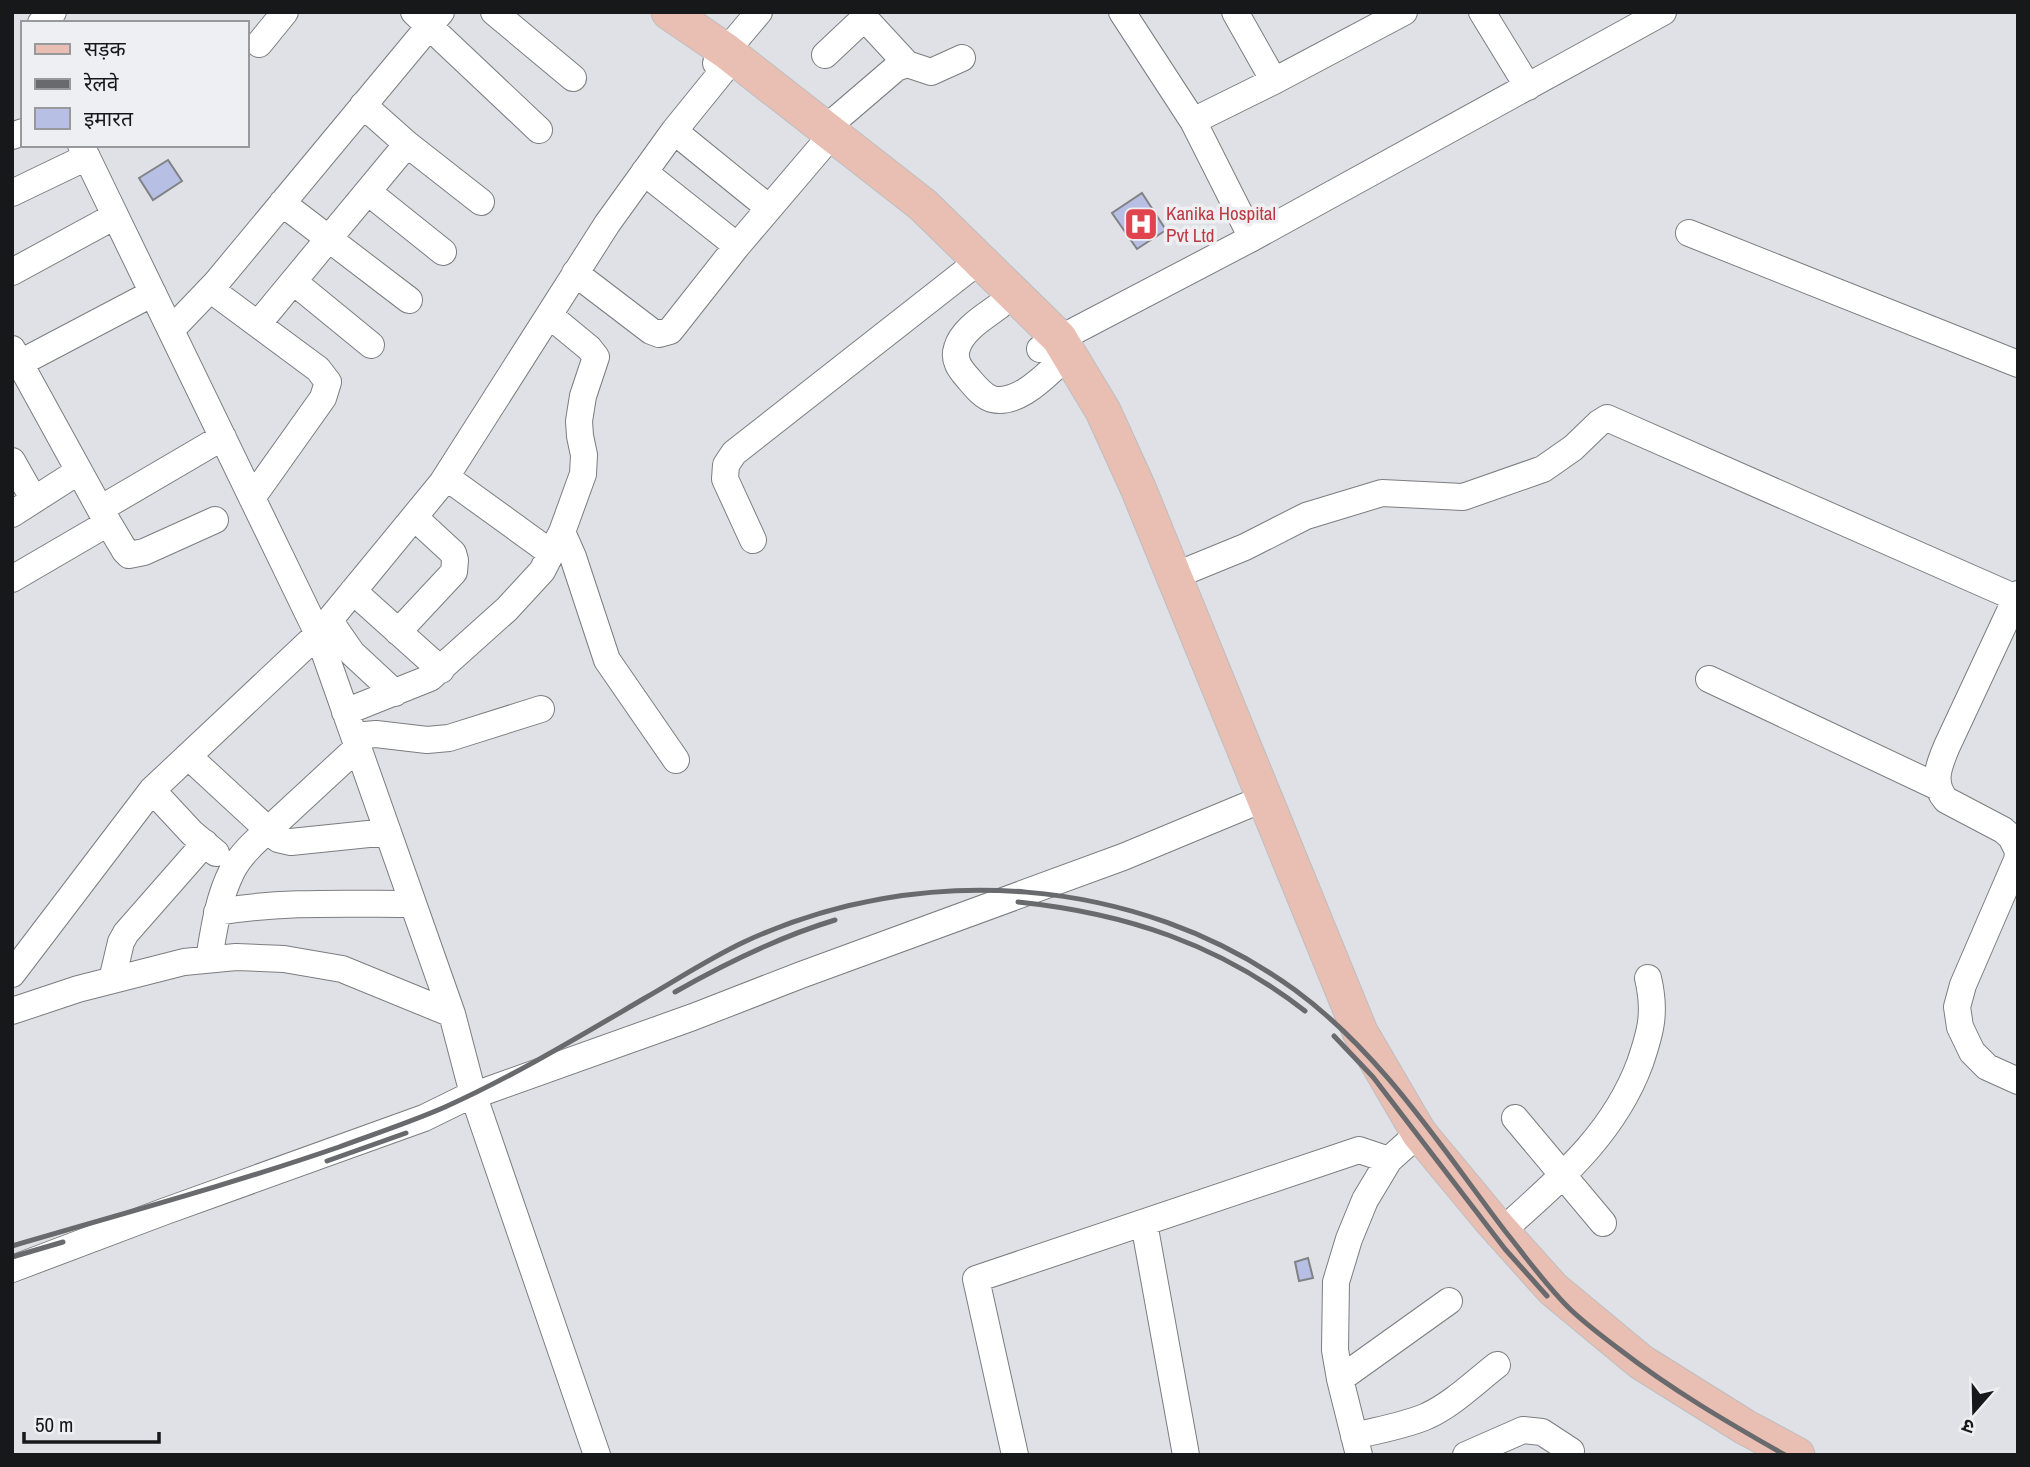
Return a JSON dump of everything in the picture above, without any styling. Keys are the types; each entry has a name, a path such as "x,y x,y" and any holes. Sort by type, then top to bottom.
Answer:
{"main road":[{"path":"642,12 725,60"},
{"path":"669,12 725,60 825,136 923,205 1103,411 1139,488 1177,597 1258,801 1360,1032 1405,1145 1540,1296 1634,1373 1764,1455"},
{"path":"972,264 999,306 1051,352"},
{"path":"1405,1145 1501,1232 1553,1289 1641,1362 1745,1427 1797,1455"}],"street":[{"path":"259,44 285,12"},
{"path":"494,12 573,78"},
{"path":"12,974 152,790 323,627 446,477 607,224 759,12"},
{"path":"1122,12 1192,121 1252,238"},
{"path":"1234,12 1275,81"},
{"path":"1192,121 1275,81 1366,21 1404,12"},
{"path":"1482,12 1528,87"},
{"path":"999,306 964,335 957,348 957,364 978,390 990,398 1003,399 1030,390 1051,352 1252,238 1664,12"},
{"path":"171,330 210,289 363,105 428,17 539,130"},
{"path":"825,55 859,23 867,22 907,64 931,72 962,58"},
{"path":"575,273 651,331 659,334 670,331 825,136 896,68 907,64"},
{"path":"363,105 407,144 481,202"},
{"path":"674,131 769,208"},
{"path":"258,324 407,144"},
{"path":"12,193 84,151 252,498 323,627 352,731 452,1014 473,1094 591,1453"},
{"path":"644,172 737,246"},
{"path":"368,192 443,251"},
{"path":"282,203 409,300"},
{"path":"12,272 115,216"},
{"path":"1689,233 2018,364"},
{"path":"753,540 725,479 726,465 734,453 972,264"},
{"path":"294,282 370,345"},
{"path":"210,289 318,369 328,382 323,398 252,498"},
{"path":"153,293 16,356 124,551 129,555 136,555 215,520"},
{"path":"209,959 223,892 233,869 245,853 268,831 352,731 395,693 430,678 441,670 542,571 557,542 585,464 579,421 583,396 596,357 549,315"},
{"path":"1177,597 1245,547 1306,516 1382,493 1463,497 1543,468 1573,448 1599,422 1607,418 2017,596 1939,764 1937,777 1938,787 1946,800 2003,830 2016,845 2017,860 1963,985 1957,1007 1960,1027 1972,1052 1987,1067 2018,1081"},
{"path":"12,579 223,437"},
{"path":"12,461 23,507 79,471"},
{"path":"446,477 557,542 573,557 607,660 676,760"},
{"path":"398,632 454,572 455,566 453,553 414,517"},
{"path":"353,591 441,670"},
{"path":"323,627 395,693"},
{"path":"1709,678 1938,787"},
{"path":"352,731 437,740 541,709"},
{"path":"188,756 278,839 291,842 388,832"},
{"path":"152,790 233,869"},
{"path":"12,1269 424,1118 473,1094 693,1017 1048,885 1258,801"},
{"path":"112,980 121,942 126,933 205,843"},
{"path":"217,912 278,905 413,904"},
{"path":"12,1011 112,980 184,962 236,957 284,959 342,969 452,1014"},
{"path":"1501,1232 1563,1176 1599,1136 1622,1102 1651,1029 1653,1013 1648,978"},
{"path":"1515,1118 1603,1223"},
{"path":"1015,1455 976,1279 1359,1150 1405,1145"},
{"path":"1405,1145 1366,1200 1349,1239 1336,1282 1335,1350 1356,1446 1446,1405 1497,1365"},
{"path":"1144,1223 1186,1455"},
{"path":"1340,1379 1449,1301"},
{"path":"1466,1455 1523,1430 1542,1432 1572,1451"}],"building":[{"path":"168,160 182,181 153,200 139,178"},
{"path":"1142,193 1166,230 1137,249 1112,213"},
{"path":"1308,1258 1313,1278 1299,1281 1295,1262"}],"railway":[{"path":"12,1246 258,1174 432,1112 521,1069 731,948 812,916 882,899 954,891 1026,892 1098,903 1167,922 1233,952 1295,990 1355,1042 1382,1072 1433,1134 1537,1272 1571,1310 1659,1378 1785,1455"},
{"path":"1018,902 1096,914 1169,936 1239,967 1305,1011"},
{"path":"675,992 753,952 835,920"},
{"path":"1334,1036 1373,1077 1505,1249 1547,1296"},
{"path":"327,1161 406,1133"},
{"path":"12,1257 63,1242"}],"place":[{"name":"Kanika Hospital Pvt Ltd","path":"1141,224"}]}
